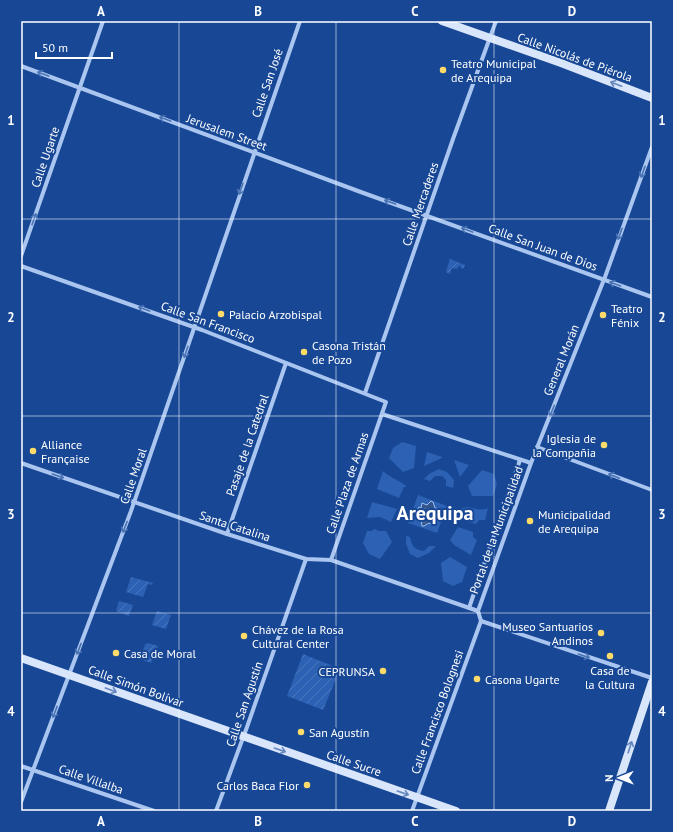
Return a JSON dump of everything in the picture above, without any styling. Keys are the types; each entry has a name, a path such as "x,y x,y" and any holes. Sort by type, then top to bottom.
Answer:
{"street":[{"name":"Calle Ugarte","path":"21,256 103,21"},
{"name":"Calle San José","path":"254,152 300,21"},
{"name":"Calle Nicolás de Piérola","path":"442,21 561,63 652,98"},
{"name":"Calle Mercaderes","path":"365,393 496,21"},
{"name":"Jerusalem Street","path":"21,66 427,216"},
{"name":"General Morán","path":"537,447 604,280 652,147"},
{"name":"Calle Moral","path":"21,802 134,502 254,152"},
{"name":"Calle San Juan de Dios","path":"427,216 652,297"},
{"name":"Calle San Francisco","path":"21,266 194,327 386,402"},
{"name":"Pasaje de la Catedral","path":"227,534 286,363"},
{"name":"Calle Plaza de Armas","path":"331,560 386,402"},
{"path":"382,414 531,463"},
{"name":"Portal de la Municipalidad","path":"481,621 478,612 537,447"},
{"path":"537,447 652,490"},
{"path":"469,608 520,460"},
{"name":"Santa Catalina","path":"21,463 227,534 306,559 331,560"},
{"name":"Calle San Agustín","path":"216,811 306,559"},
{"path":"331,560 478,612"},
{"path":"481,621 652,678"},
{"name":"Calle Francisco Bolognesi","path":"412,811 481,621"},
{"name":"Calle Simón Bolívar","path":"21,658 243,737"},
{"path":"609,811 652,682"},
{"name":"Calle Sucre","path":"243,737 456,811"},
{"name":"Calle Villalba","path":"21,766 154,811"}],"shaded area":[{"path":"450,259 465,265 463,269 459,266 457,269 452,268 450,274 446,272"},
{"path":"402,442 416,446 414,468 403,472 389,458 393,448"},
{"path":"427,452 442,457 442,458 424,466"},
{"path":"454,460 469,465 460,477"},
{"path":"439,469 447,472 454,480 453,488 446,486 446,480 442,476 435,476 430,481 424,479 429,474"},
{"path":"482,470 494,474 497,484 493,496 472,496 468,486"},
{"path":"383,471 407,487 404,487 399,498 377,489"},
{"path":"418,495 447,506 437,533 408,523"},
{"path":"372,502 397,509 391,522 380,517 367,518"},
{"path":"468,507 481,510 488,508 485,520 479,520 476,524 460,519 462,508"},
{"path":"458,527 473,532 473,537 477,540 471,555 454,545 450,540"},
{"path":"374,529 386,531 392,542 380,559 369,554 363,543 367,531 372,531"},
{"path":"406,536 410,537 413,546 418,550 424,551 429,546 436,546 429,553 418,558 410,554 406,544"},
{"path":"450,557 467,567 462,582 453,586 443,581 441,563"},
{"path":"131,577 153,583 152,585 148,584 143,597 126,592"},
{"path":"119,601 133,605 129,616 116,611"},
{"path":"157,611 171,615 166,629 152,625"},
{"path":"148,643 158,646 151,663 140,659 145,645"},
{"path":"303,654 340,669 323,710 287,696"}],"water":[{"path":"431,501 433,502 435,508 439,509 437,513 440,517 433,525 429,523 422,526 421,520 417,519 419,515 416,511 419,507 421,508 422,503 427,505"}],"place":[{"name":"Teatro Municipal de Arequipa","path":"443,70"},
{"name":"Palacio Arzobispal","path":"221,314"},
{"name":"Teatro Fénix","path":"603,315"},
{"name":"Casona Tristán de Pozo","path":"304,352"},
{"name":"Iglesia de la Compañia","path":"604,445"},
{"name":"Alliance Française","path":"33,451"},
{"name":"Municipalidad de Arequipa","path":"530,521"},
{"name":"Museo Santuarios Andinos","path":"601,633"},
{"name":"Chávez de la Rosa Cultural Center","path":"244,636"},
{"name":"Casa de Moral","path":"116,653"},
{"name":"Casa de la Cultura","path":"610,656"},
{"name":"CEPRUNSA","path":"383,671"},
{"name":"Casona Ugarte","path":"477,679"},
{"name":"San Agustín","path":"301,732"},
{"name":"Carlos Baca Flor","path":"307,785"}],"district":[{"name":"Arequipa","path":"435,513"}]}
